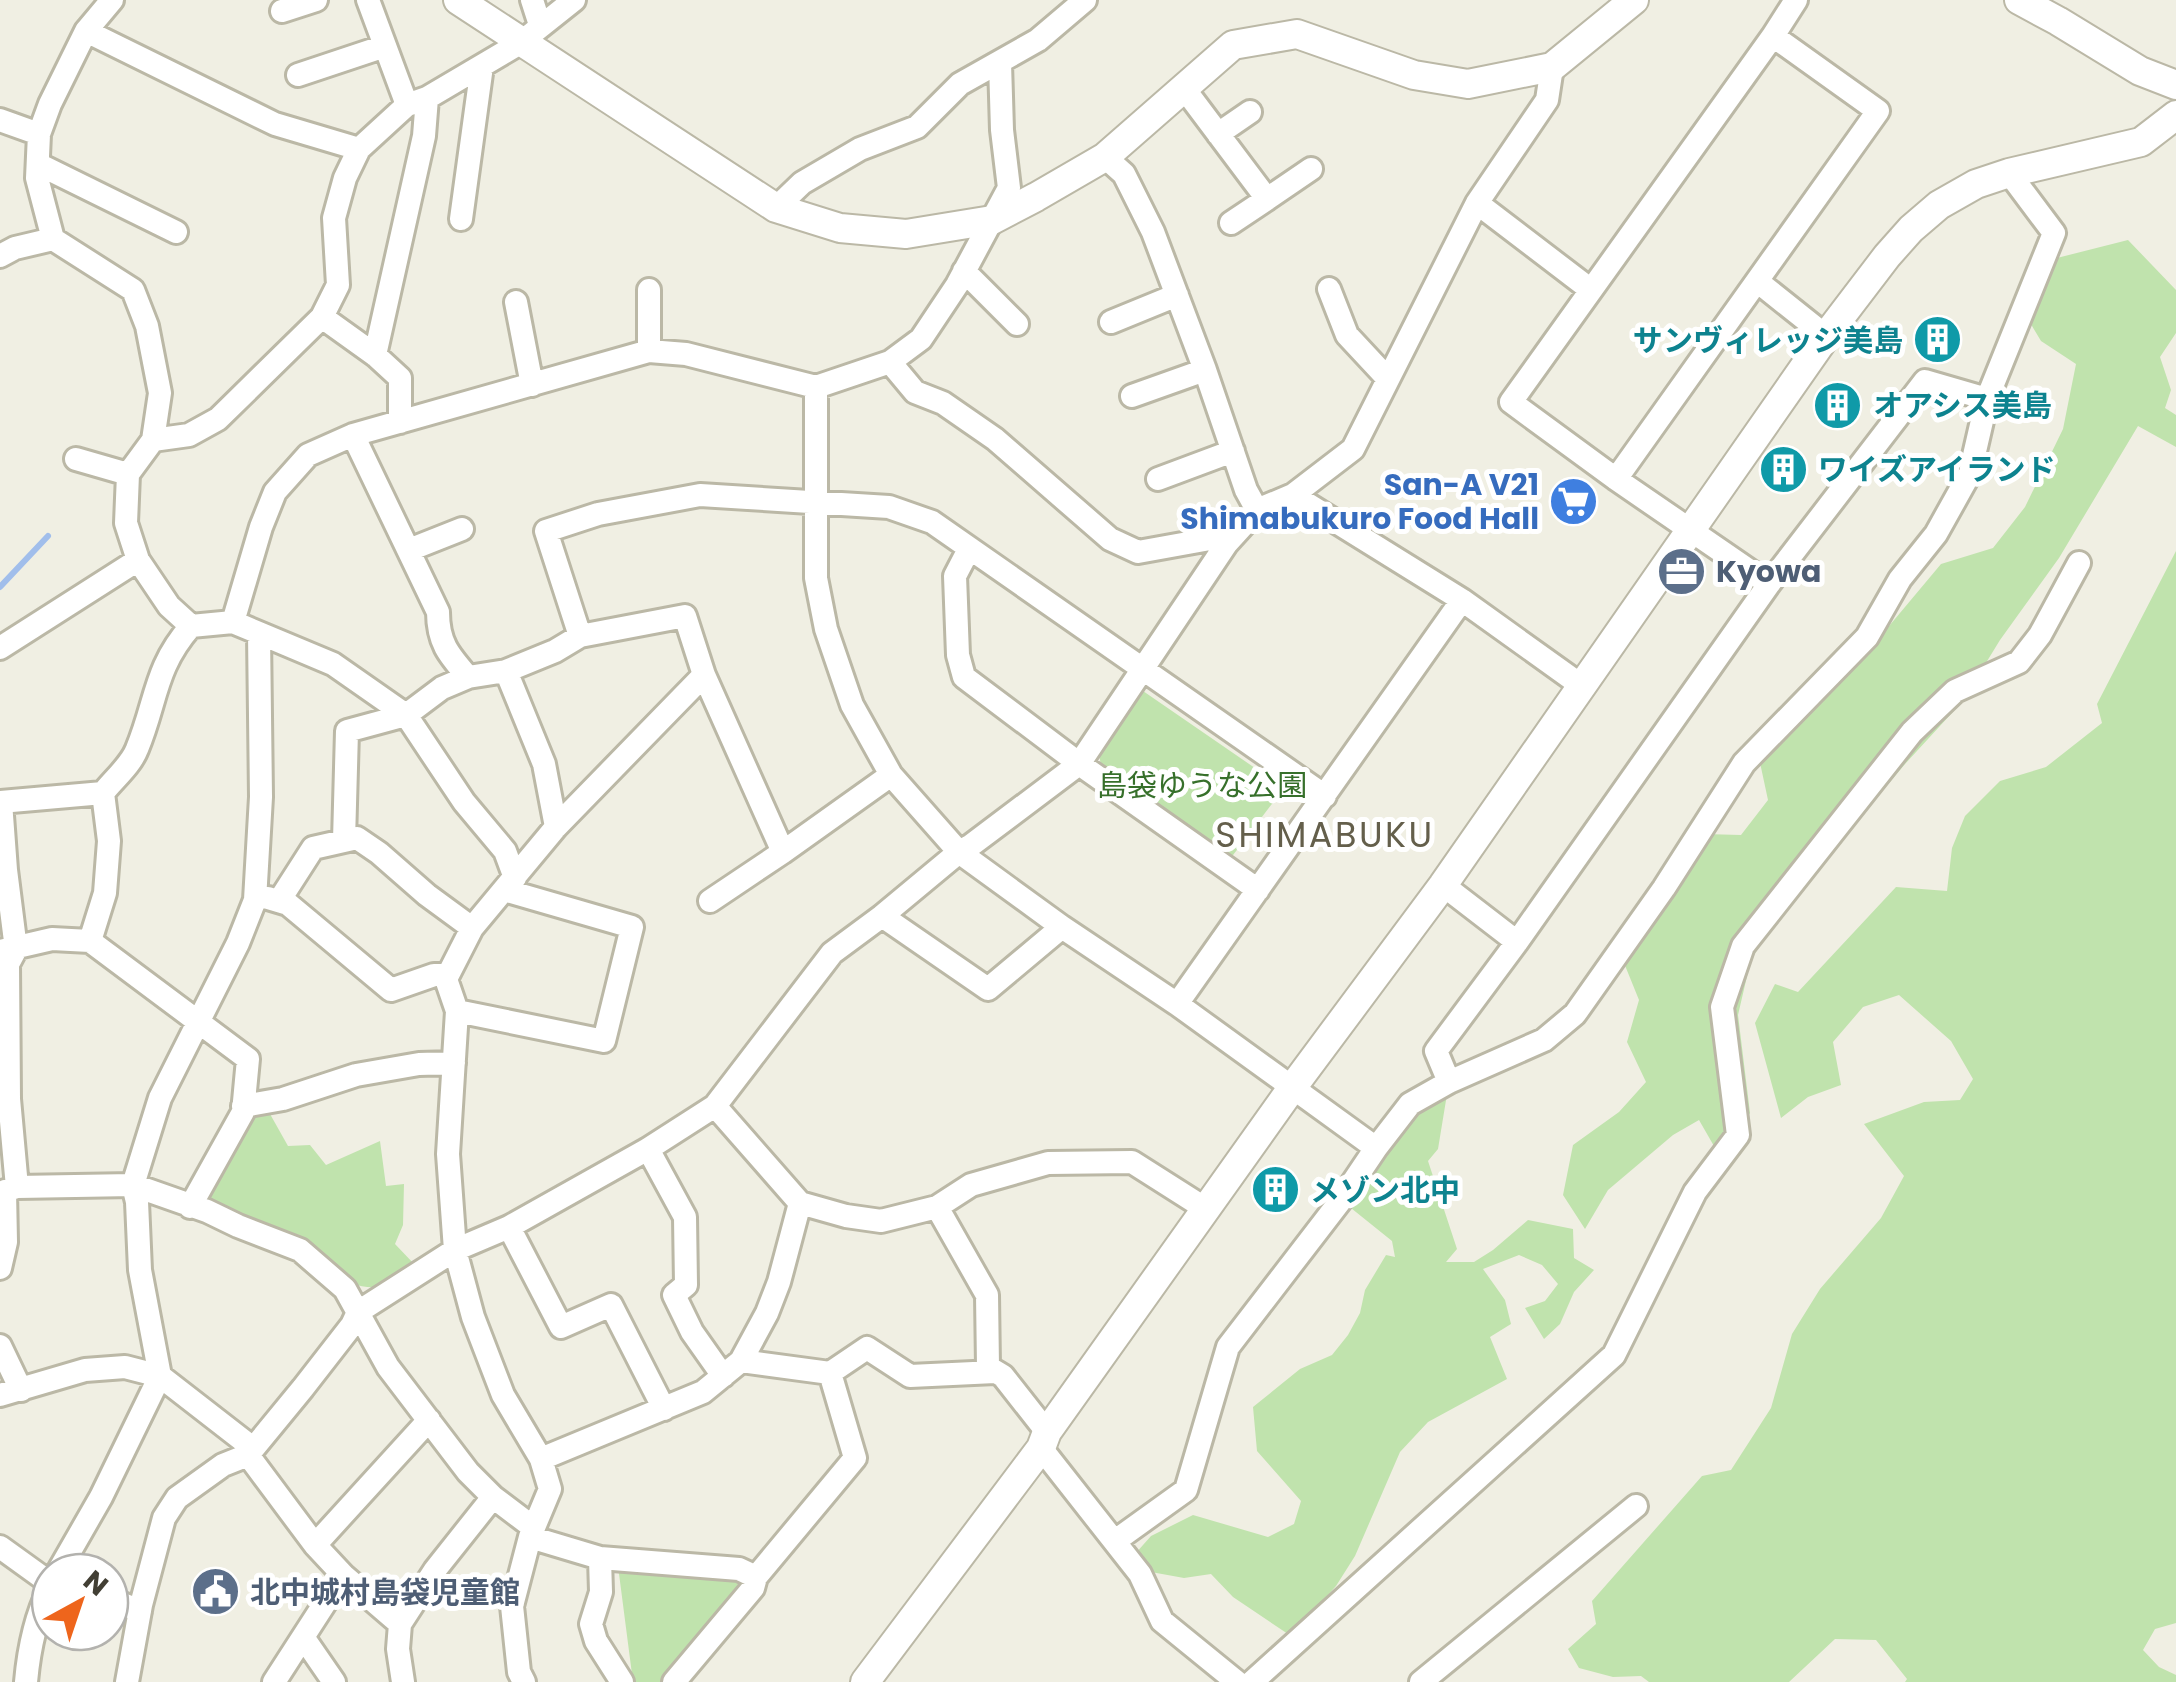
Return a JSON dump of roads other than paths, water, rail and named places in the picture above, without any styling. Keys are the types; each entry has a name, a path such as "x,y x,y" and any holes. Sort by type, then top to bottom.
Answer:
{"street":[{"path":"112,0 86,31 50,104 40,134 37,178 53,239 133,290 147,326 160,392 153,440 128,474 126,524 138,560 169,606 191,626"},
{"path":"282,11 316,0"},
{"path":"368,0 385,46 417,102 424,136 374,355"},
{"path":"458,0 530,34 776,208 840,228 906,234 992,220 1105,156 1233,46 1297,34 1414,75 1468,84 1552,67 1632,1"},
{"path":"530,34 532,0"},
{"path":"153,440 189,435 218,419 322,317 338,285 334,218 359,149 417,102 482,66 574,0"},
{"path":"776,208 802,183 860,149 917,126 960,84 1038,40 1085,0"},
{"path":"1769,584 1511,402 1796,0"},
{"path":"2019,0 2140,72 2176,85"},
{"path":"86,31 276,124 359,149"},
{"path":"1616,479 1878,112 1774,36"},
{"path":"298,75 385,46"},
{"path":"233,622 275,492 308,455 352,435 648,351 686,354 816,387 890,362 921,339 1009,188 1000,63"},
{"path":"461,219 482,66"},
{"path":"127,1682 140,1610 164,1518 177,1498 223,1465 248,1454 316,1372 358,1312 455,1250 510,1228 715,1106 832,953 959,852 1079,764 1226,543 1258,510 1293,495 1353,449 1477,203 1547,100 1552,67"},
{"path":"1183,87 1267,199"},
{"path":"1218,134 1250,112"},
{"path":"865,1682 1044,1440 1292,1088 1443,885 1826,336 1887,256 1939,205 1976,184 2141,142 2176,115"},
{"path":"0,120 40,134"},
{"path":"1105,156 1124,174 1152,232 1246,490 1258,510"},
{"path":"38,164 176,232"},
{"path":"1231,223 1311,169"},
{"path":"1115,1540 1186,1490 1228,1347 1410,1104 1448,1082 1544,1040 1575,1014 1664,888 1744,763 1868,637 1900,579 1936,534 1970,473 1987,398 2054,233 2009,173"},
{"path":"1477,203 1591,290"},
{"path":"0,256 15,248 53,239"},
{"path":"964,271 1017,324"},
{"path":"1757,282 1826,336"},
{"path":"648,351 649,290"},
{"path":"1329,290 1348,335 1388,379"},
{"path":"1111,322 1176,295"},
{"path":"516,302 532,385"},
{"path":"322,317 400,378 400,422"},
{"path":"890,362 915,392 944,404 995,439 1110,539 1138,552 1210,539 1226,543"},
{"path":"1132,396 1205,370"},
{"path":"1448,1082 1436,1051 1769,584 1925,381 1987,398"},
{"path":"816,387 816,578 826,629 852,704 891,775 959,852 1376,1148"},
{"path":"352,435 438,612 438,630 447,654 468,677"},
{"path":"1158,479 1233,451"},
{"path":"76,459 128,474"},
{"path":"580,636 546,531 598,514 700,495 889,507 932,522 1325,796"},
{"path":"1293,495 1462,600 1582,686"},
{"path":"409,550 462,529"},
{"path":"969,549 955,576 958,655 964,678 1258,890"},
{"path":"0,648 138,560"},
{"path":"1252,1682 1614,1355 1695,1192 1738,1135 1722,1008 1743,946 1912,732 1955,691 2019,662 2040,635 2078,563"},
{"path":"1177,1004 1462,600"},
{"path":"344,841 347,732 406,715 442,688 468,677 506,671 580,636 685,616 704,675 783,852"},
{"path":"90,941 105,893 109,840 103,793 136,752 158,678 176,643 191,626 233,622 334,664 406,715 464,802 506,850 510,884"},
{"path":"69,1552 160,1376 140,1270 134,1185 160,1098 238,944 256,895 261,798 259,634"},
{"path":"506,671 544,764 556,826"},
{"path":"524,1682 519,1672 512,1606 532,1532 550,1488 541,1459 503,1394 473,1318 455,1250 448,1154 456,1011 446,979 472,928 556,826 704,675"},
{"path":"710,902 891,775"},
{"path":"0,1268 6,1242 10,1098 0,802 103,793"},
{"path":"279,901 312,848 357,838 472,928"},
{"path":"456,1011 604,1041 632,928 510,884"},
{"path":"1443,885 1517,942"},
{"path":"256,895 288,904 390,990 434,975 448,975"},
{"path":"882,916 988,989 1062,927"},
{"path":"8,950 52,939 90,941 248,1059 242,1112 190,1206"},
{"path":"244,1106 283,1100 356,1075 419,1064 454,1063"},
{"path":"715,1106 800,1203 846,1216 882,1221 937,1207 971,1186 1048,1163 1132,1162 1206,1209"},
{"path":"648,1149 685,1216 686,1285 674,1295 692,1332 732,1368 830,1373 867,1348 910,1376 995,1372"},
{"path":"8,1191 134,1185 300,1250 345,1289 388,1367 468,1472 532,1532 600,1558 738,1569 756,1577"},
{"path":"541,1459 703,1392 732,1368 767,1313 800,1203"},
{"path":"937,1207 987,1295 988,1367 1003,1376 1140,1574 1162,1621 1237,1682"},
{"path":"510,1228 561,1328 610,1305 664,1409"},
{"path":"0,1346 10,1393 85,1370 125,1367 160,1376 245,1442 248,1454 315,1545 342,1575 400,1624"},
{"path":"674,1682 855,1458 830,1373"},
{"path":"315,1545 429,1420"},
{"path":"403,1682 398,1648 400,1624 435,1570 492,1498"},
{"path":"1421,1682 1636,1506"},
{"path":"0,1547 30,1570"},
{"path":"600,1558 600,1592 591,1624 596,1641 622,1682"},
{"path":"274,1682 342,1575"},
{"path":"130,1606 140,1610"},
{"path":"303,1637 334,1682"},
{"path":"26,1682 30,1645"}],"waterway":[{"path":"0,587 48,536"}],"place":[{"name":"サンヴィレッジ美島","path":"1938,340"},
{"name":"オアシス美島","path":"1838,405"},
{"name":"ワイズアイランド","path":"1783,469"},
{"name":"San-A V21 Shimabukuro Food Hall","path":"1574,501"},
{"name":"Kyowa","path":"1681,571"},
{"name":"メゾン北中","path":"1275,1190"},
{"name":"北中城村島袋児童館","path":"215,1592"}],"district":[{"name":"SHIMABUKU","path":"1325,834"}],"park label":[{"name":"島袋ゆうな公園","path":"1202,785"}]}
